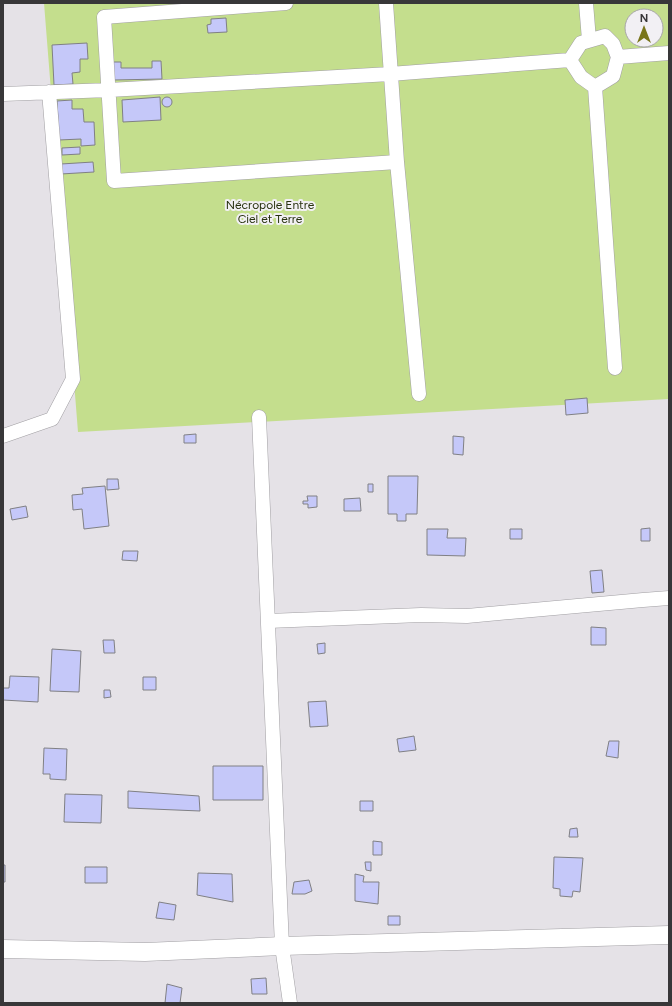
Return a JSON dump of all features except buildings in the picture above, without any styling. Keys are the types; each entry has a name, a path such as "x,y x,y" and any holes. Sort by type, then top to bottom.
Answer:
{"street":[{"path":"286,3 104,17 114,181 397,162"},
{"path":"386,3 397,162 419,394"},
{"path":"586,3 589,40"},
{"path":"570,60 580,42 605,36 613,44 618,57 613,76 595,87"},
{"path":"618,57 669,53"},
{"path":"3,94 108,90 390,74 570,60"},
{"path":"570,60 580,77 595,87"},
{"path":"595,87 614,368"},
{"path":"3,436 52,419 73,380 49,92"},
{"path":"259,417 282,946 290,1003"},
{"path":"268,621 421,615 467,616 669,598"},
{"path":"3,949 145,952 282,946 669,935"}],"green space":[{"name":"Nécropole Entre Ciel et Terre","path":"44,3 669,3 669,399 78,432"}]}
